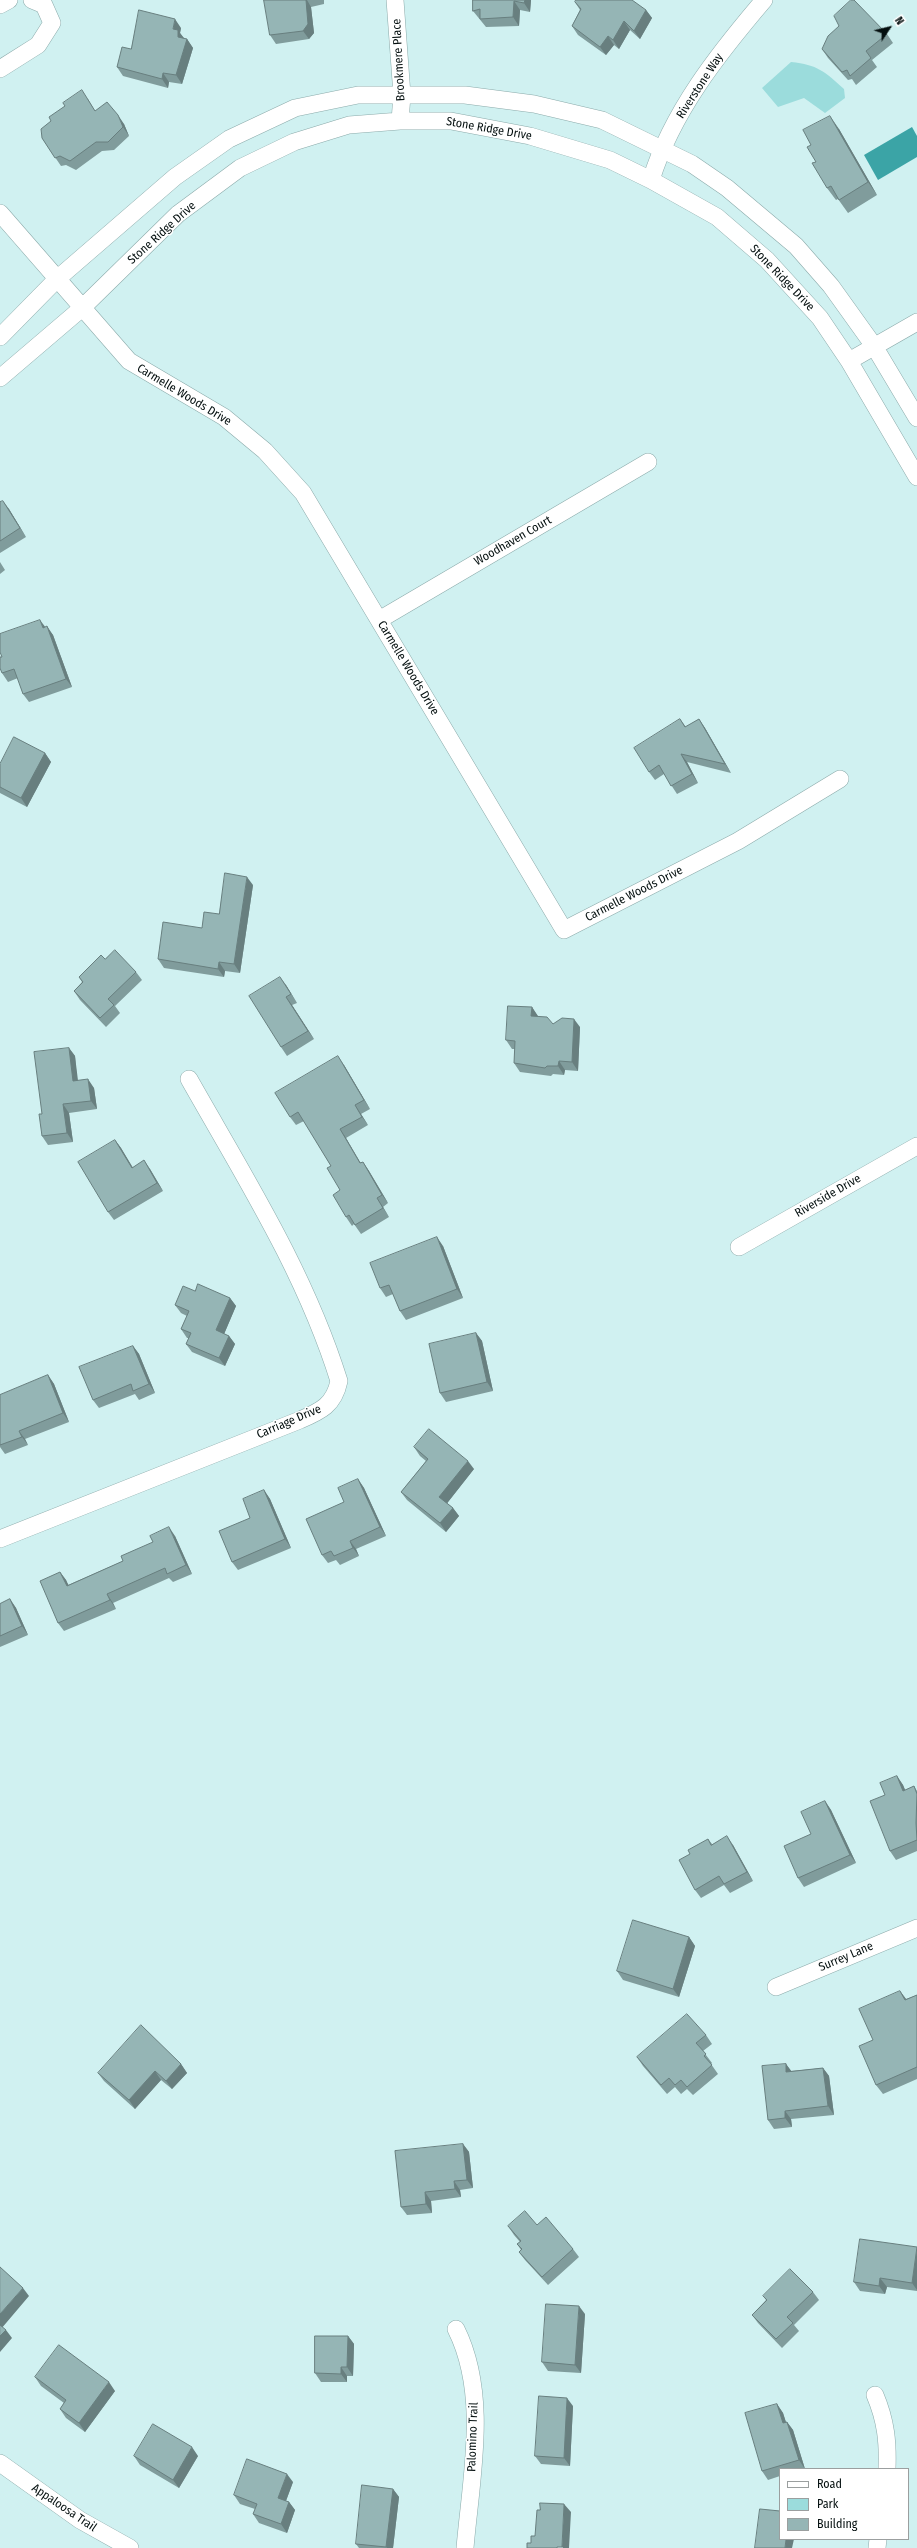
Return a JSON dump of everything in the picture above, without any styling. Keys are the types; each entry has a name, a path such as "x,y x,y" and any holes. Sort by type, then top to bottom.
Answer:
{"street":[{"path":"0,5 9,0"},
{"path":"0,69 38,45 52,23 44,5 32,0"},
{"name":"Brookmere Place","path":"395,0 402,95 400,121"},
{"name":"Riverstone Way","path":"651,180 661,149 697,87 730,40 764,0"},
{"path":"0,337 57,279 175,177 229,139 295,108 358,95 465,95 534,104 602,120 692,164 727,188 796,246 852,313 874,346 917,418"},
{"name":"Stone Ridge Drive","path":"0,378 82,308 178,214 240,168 313,135 349,125 400,121 451,121 530,136 610,160 651,180 717,217 767,260 820,318 849,361 917,477"},
{"name":"Carmelle Woods Drive","path":"0,213 129,361 224,417 265,451 303,493 564,930 738,841 840,779"},
{"path":"849,361 917,322"},
{"name":"Woodhaven Court","path":"379,620 648,462"},
{"name":"Carriage Drive","path":"0,1539 300,1420 328,1405 336,1394 339,1381 309,1296 280,1239 189,1079"},
{"name":"Riverside Drive","path":"739,1247 917,1146"},
{"name":"Surrey Lane","path":"776,1987 917,1928"},
{"name":"Palomino Trail","path":"456,2329 468,2357 474,2402 473,2464 465,2548"},
{"path":"875,2396 886,2425 888,2440 887,2468"},
{"name":"Appaloosa Trail","path":"0,2463 80,2520 130,2548"}],"green space":[{"path":"791,62 808,65 826,73 844,89 845,98 825,113 804,98 778,107 762,88"}],"shaded area":[{"path":"912,127 917,136 917,157 878,180 864,155"}],"building":[{"path":"264,0 306,0 308,24 303,31 270,35"},
{"path":"473,0 525,0 524,3 514,1 513,17 480,19 480,9 473,11"},
{"path":"576,0 632,0 646,10 634,31 624,21 613,40 608,36 600,47 572,26 581,9 575,2"},
{"path":"851,0 854,0 887,34 866,51 871,58 850,76 847,70 842,72 822,49 828,36 839,26 834,16"},
{"path":"139,10 175,19 173,29 178,30 178,37 187,39 176,75 163,73 162,79 117,67 122,47 131,49"},
{"path":"82,90 95,111 107,102 118,115 123,127 108,142 96,142 70,161 60,156 55,158 42,138 41,129 51,121 49,117 65,106 63,103"},
{"path":"830,116 868,182 839,200 831,186 827,188 812,163 816,162 807,147 811,145 803,130"},
{"path":"3,501 20,528 0,541 0,502"},
{"path":"40,620 43,628 47,626 66,679 23,694 14,669 2,673 0,668 0,657 2,657 0,652 0,634"},
{"path":"680,719 685,727 699,719 725,764 681,754 692,774 671,786 659,765 649,772 634,748"},
{"path":"14,737 45,753 21,798 0,787 0,764"},
{"path":"225,873 247,877 234,964 219,962 218,969 158,959 163,922 202,928 204,912 219,914"},
{"path":"115,950 136,972 108,999 114,1005 100,1018 74,991 83,982 79,977 101,955 105,959"},
{"path":"280,977 291,994 286,997 308,1031 281,1047 249,996"},
{"path":"508,1006 532,1007 531,1016 547,1017 553,1024 562,1018 574,1019 572,1062 559,1061 558,1066 547,1066 545,1068 514,1063 515,1041 506,1040"},
{"path":"69,1048 73,1081 88,1079 91,1101 63,1104 67,1133 42,1136 39,1114 42,1114 34,1052"},
{"path":"338,1056 364,1100 355,1105 362,1117 340,1129 360,1163 363,1162 382,1195 377,1198 383,1208 355,1225 349,1215 346,1217 333,1195 340,1190 327,1168 331,1166 298,1112 290,1117 275,1093"},
{"path":"115,1140 132,1168 144,1160 157,1183 108,1212 78,1162"},
{"path":"437,1237 457,1289 400,1311 389,1285 380,1288 370,1263"},
{"path":"198,1284 230,1298 216,1330 229,1336 219,1358 186,1344 191,1333 181,1329 189,1311 175,1305 183,1286 195,1291"},
{"path":"476,1333 487,1382 440,1393 429,1344"},
{"path":"133,1346 149,1384 133,1391 131,1384 93,1400 79,1367"},
{"path":"48,1375 63,1413 19,1431 22,1437 0,1445 0,1395"},
{"path":"429,1429 468,1461 439,1497 453,1508 440,1523 401,1492 428,1459 414,1447"},
{"path":"358,1479 380,1527 350,1541 353,1548 334,1556 331,1551 322,1555 306,1519 344,1502 338,1488"},
{"path":"264,1490 285,1539 232,1562 219,1531 250,1518 243,1499"},
{"path":"169,1527 186,1565 167,1574 165,1568 107,1594 110,1600 58,1623 40,1581 60,1572 67,1586 123,1561 121,1556 153,1542 150,1536"},
{"path":"10,1599 22,1626 0,1636 0,1604"},
{"path":"897,1776 903,1791 914,1786 917,1794 917,1840 890,1851 870,1801 885,1795 880,1783"},
{"path":"825,1801 850,1855 798,1878 784,1846 811,1834 801,1812"},
{"path":"727,1836 747,1872 724,1884 719,1876 695,1890 679,1860 690,1854 688,1850 708,1839 711,1845"},
{"path":"633,1920 689,1937 673,1989 617,1971"},
{"path":"900,1991 905,2000 917,1995 917,2067 876,2085 859,2046 873,2040 859,2009"},
{"path":"687,2014 706,2035 696,2043 706,2054 704,2056 712,2065 687,2087 681,2080 675,2085 669,2078 661,2085 637,2057"},
{"path":"141,2025 181,2064 166,2081 155,2071 129,2100 98,2073"},
{"path":"786,2064 786,2072 823,2068 828,2106 785,2111 785,2118 768,2120 762,2066"},
{"path":"463,2144 467,2180 454,2181 455,2189 425,2192 426,2204 401,2207 395,2151"},
{"path":"525,2211 537,2225 546,2217 573,2249 542,2277 519,2252 522,2249 517,2244 521,2241 508,2226"},
{"path":"860,2239 917,2247 912,2283 880,2278 879,2286 854,2282"},
{"path":"0,2267 23,2288 0,2314"},
{"path":"790,2269 813,2292 787,2317 793,2323 776,2339 752,2315 767,2300 763,2296"},
{"path":"546,2304 579,2306 575,2365 542,2362"},
{"path":"0,2325 6,2330 0,2336"},
{"path":"315,2336 348,2336 347,2367 341,2367 341,2374 315,2373"},
{"path":"59,2345 109,2382 79,2423 60,2409 66,2400 35,2377"},
{"path":"539,2396 567,2398 564,2458 535,2456"},
{"path":"777,2404 783,2423 787,2422 799,2460 762,2471 745,2413"},
{"path":"153,2424 192,2447 173,2480 134,2456"},
{"path":"247,2459 287,2474 278,2498 289,2502 281,2524 253,2514 257,2504 234,2495"},
{"path":"362,2485 393,2489 386,2547 356,2544"},
{"path":"540,2503 564,2504 562,2547 527,2548 527,2543 531,2543 531,2536 535,2536 537,2510 540,2510"},
{"path":"760,2509 779,2511 779,2540 786,2540 785,2548 755,2548"}]}
